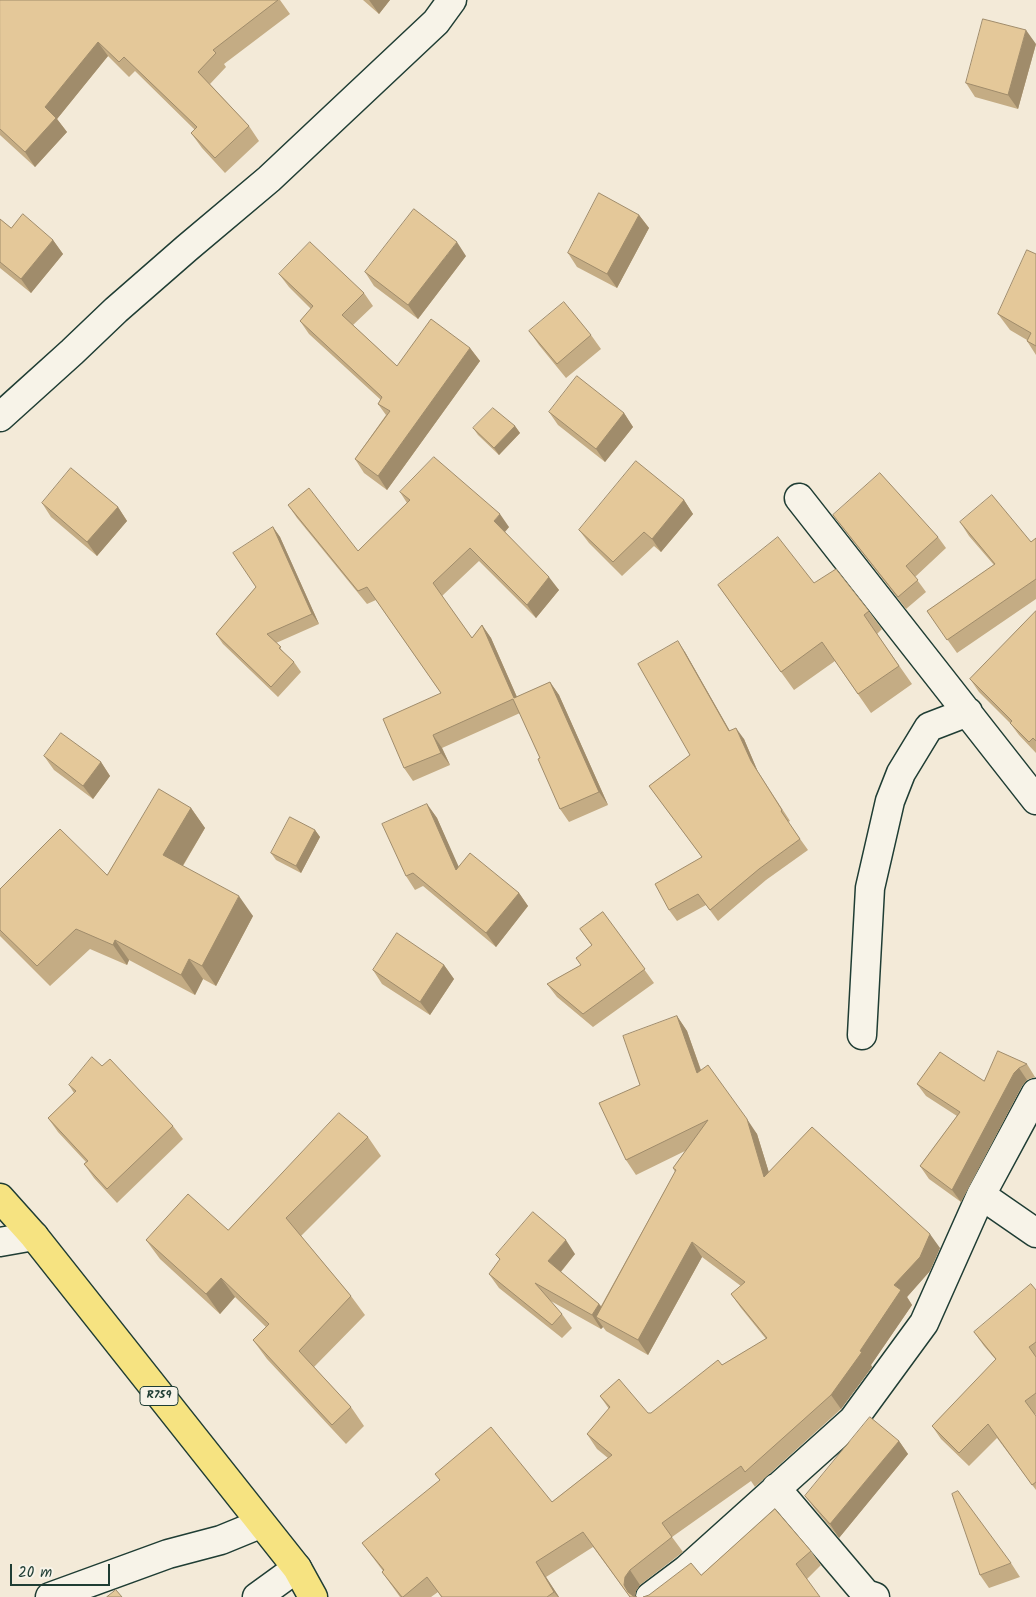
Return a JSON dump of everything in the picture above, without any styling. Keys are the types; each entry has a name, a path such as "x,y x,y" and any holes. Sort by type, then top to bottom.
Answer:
{"main road":[{"name":"R759","path":"0,1198 34,1236 296,1568 313,1597"}],"street":[{"path":"0,417 123,304 269,179 436,22 452,0"},
{"path":"799,498 1036,800"},
{"path":"862,1035 870,888 890,801 901,773 929,727 968,712"},
{"path":"650,1597 686,1570 853,1420 924,1324 981,1195 1036,1093"},
{"path":"981,1195 1036,1232"},
{"path":"0,1242 34,1236"},
{"path":"776,1488 866,1594 875,1597"},
{"path":"50,1597 168,1554 221,1540 260,1524"},
{"path":"257,1597 296,1568"}],"building":[{"path":"0,0 278,0 213,50 216,53 198,72 249,126 215,158 191,133 197,127 124,57 119,62 98,42 45,107 56,118 25,152 0,129"},
{"path":"983,19 1026,30 1008,95 966,83"},
{"path":"599,193 639,215 607,274 568,253"},
{"path":"414,209 457,242 408,305 365,272"},
{"path":"23,214 53,240 21,279 0,262 0,219 11,228"},
{"path":"310,242 364,293 342,315 397,366 431,319 470,348 378,476 355,459 390,411 378,404 382,397 300,321 313,306 279,274"},
{"path":"1027,250 1036,254 1036,346 1027,341 1031,333 998,314"},
{"path":"564,302 591,335 557,364 529,331"},
{"path":"577,376 624,413 596,449 549,412"},
{"path":"493,408 515,426 494,448 473,428"},
{"path":"434,457 500,514 494,521 549,577 527,605 470,548 433,583 472,638 482,625 514,698 550,682 599,792 560,809 538,759 540,758 513,699 433,735 441,753 404,768 383,719 441,693 367,587 358,591 288,505 309,488 358,551 410,500 400,492"},
{"path":"636,461 684,500 652,539 644,532 613,562 579,530"},
{"path":"71,468 118,507 87,542 42,503"},
{"path":"880,473 938,537 906,566 918,580 898,597 833,515"},
{"path":"992,495 1031,542 1036,538 1036,579 947,640 927,611 995,564 960,522"},
{"path":"273,527 312,614 267,634 294,662 271,687 216,634 256,587 233,553"},
{"path":"778,537 814,583 836,569 869,611 864,615 899,666 858,694 822,642 781,672 718,585"},
{"path":"1036,611 1036,741 1033,738 1029,742 1010,723 1012,721 970,679"},
{"path":"678,641 729,731 736,728 751,761 800,839 759,869 710,910 698,894 669,910 655,884 702,857 649,786 690,755 638,664"},
{"path":"61,733 101,762 83,786 44,756"},
{"path":"159,789 191,808 163,855 239,896 202,966 189,959 181,975 115,940 113,945 76,929 37,966 0,930 0,889 60,829 107,875"},
{"path":"427,804 456,870 470,853 519,893 486,933 413,873 406,876 382,824"},
{"path":"290,817 315,830 296,866 271,853"},
{"path":"603,912 645,969 583,1014 547,984 581,965 576,958 592,945 580,929"},
{"path":"397,933 444,965 420,1002 373,970"},
{"path":"677,1016 697,1073 708,1065 747,1119 764,1177 812,1127 930,1234 920,1257 894,1285 901,1290 860,1351 862,1352 831,1395 745,1472 741,1466 662,1523 672,1537 630,1570 625,1577 624,1585 628,1592 637,1597 630,1597 583,1532 536,1562 554,1592 547,1597 442,1597 427,1577 402,1597 382,1572 384,1570 362,1543 440,1480 435,1474 491,1427 552,1502 612,1455 587,1434 610,1407 600,1396 619,1379 648,1413 651,1413 718,1360 722,1365 767,1338 731,1294 745,1282 692,1242 638,1340 596,1317 676,1170 673,1168 708,1120 626,1160 599,1103 640,1085 623,1036"},
{"path":"998,1051 1027,1064 1014,1073 952,1190 920,1166 960,1112 917,1084 940,1052 984,1081"},
{"path":"92,1057 102,1066 110,1059 173,1126 107,1189 84,1164 88,1161 48,1118 76,1091 69,1085"},
{"path":"339,1113 368,1137 286,1218 351,1296 299,1351 351,1407 332,1425 253,1340 269,1324 221,1278 206,1294 146,1240 188,1194 228,1230"},
{"path":"533,1212 566,1240 548,1261 599,1304 592,1315 535,1283 562,1314 552,1325 489,1274 500,1259 496,1255"},
{"path":"1031,1284 1036,1290 1036,1342 1029,1347 1036,1357 1036,1393 1025,1401 1036,1416 1036,1482 1032,1485 988,1424 959,1453 932,1426 996,1359 974,1332"},
{"path":"870,1417 899,1441 830,1524 805,1496"},
{"path":"958,1491 1011,1563 980,1575 952,1494"},
{"path":"775,1509 811,1551 796,1564 820,1597 643,1597 649,1595 691,1563 701,1575"},
{"path":"116,1590 122,1597 107,1597"}]}
